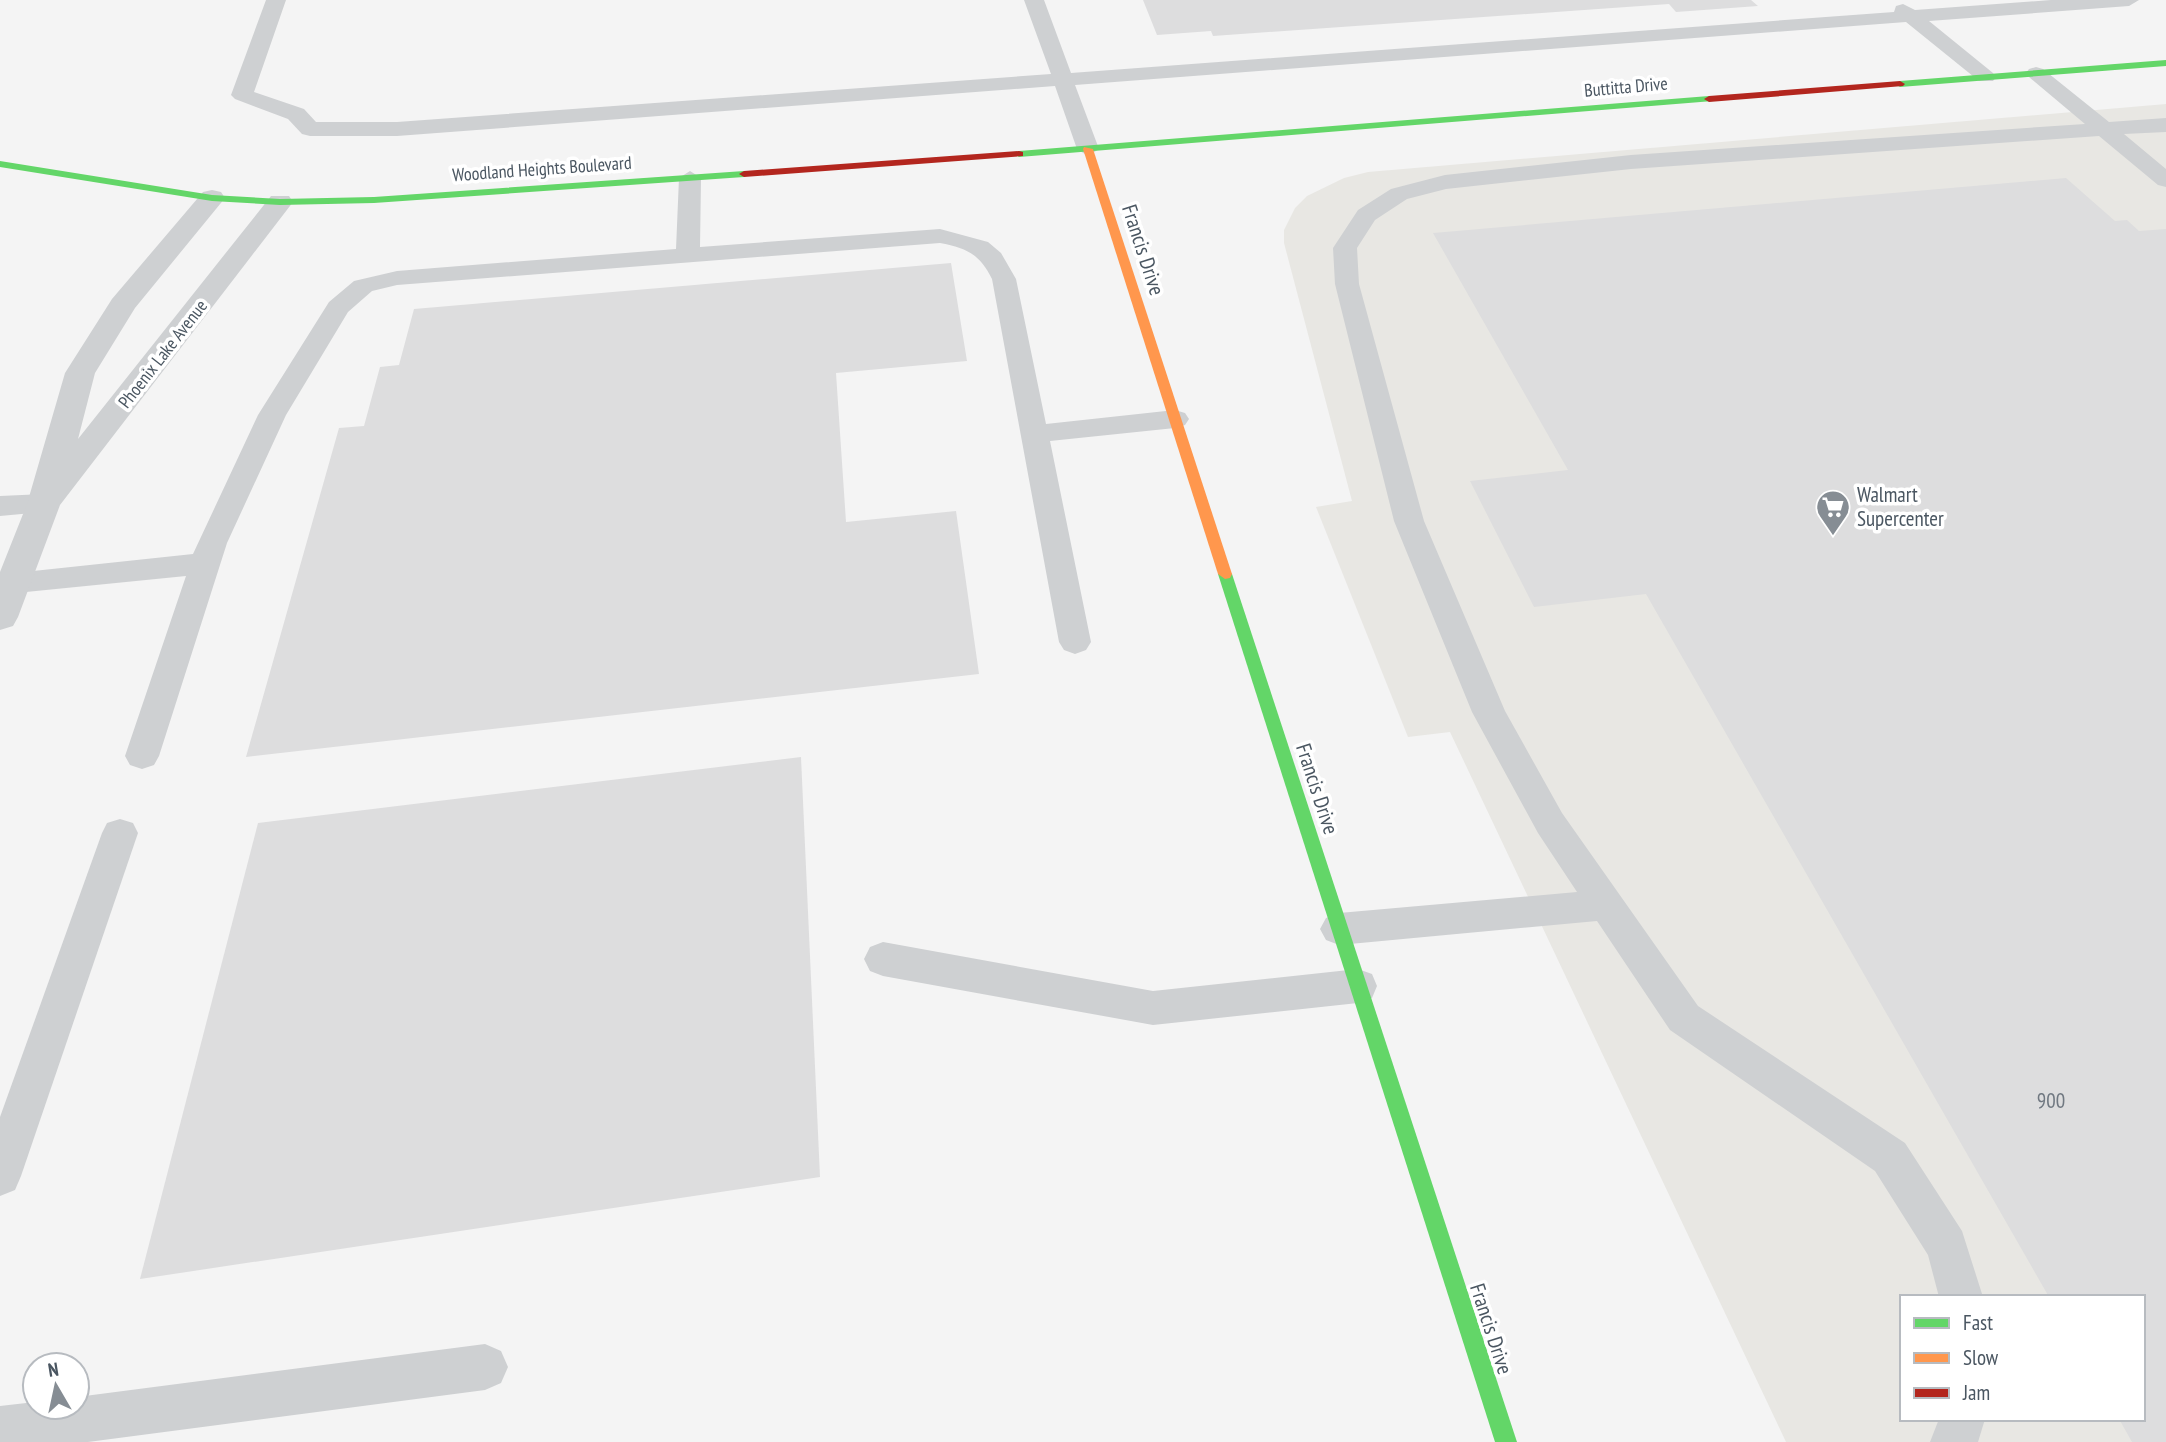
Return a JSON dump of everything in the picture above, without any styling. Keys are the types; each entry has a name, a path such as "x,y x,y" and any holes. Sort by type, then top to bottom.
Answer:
{"street":[{"name":"Buttitta Drive","path":"1088,149 2166,63"},
{"name":"Woodland Heights Boulevard","path":"0,164 212,198 280,202 374,200 1088,149"},
{"name":"Francis Drive","path":"1088,149 1506,1442"},
{"name":"Phoenix Lake Avenue","path":"0,617 16,582 44,504 80,373 122,305 162,254 212,198"},
{"name":"Phoenix Lake Avenue","path":"44,504 280,202"}],"lane":[{"path":"276,0 242,95 296,114 310,129 397,129 1063,81 1817,14 1912,18 2129,0"},
{"path":"1034,0 1088,149"},
{"path":"1890,0 1986,77"},
{"path":"2036,73 2166,180"},
{"path":"1960,1295 1947,1246 1891,1157 1684,1018 1550,823 1489,712 1409,521 1347,284 1345,248 1366,215 1399,194 1479,176 1644,161 2166,125"},
{"path":"688,255 690,178"},
{"path":"142,756 206,563 272,415 338,307 363,286 397,278 940,236 977,244 995,258 1004,279 1075,642"},
{"path":"1034,434 1175,419"},
{"path":"0,506 44,504"},
{"path":"16,582 206,563"},
{"path":"0,1176 120,833"},
{"path":"1339,929 1606,905"},
{"path":"883,960 1153,1008 1359,986"},
{"path":"0,1430 485,1367"},
{"path":"1954,1442 1961,1421"}],"shaded area":[{"path":"2166,104 2166,1442 1786,1442 1450,732 1408,737 1316,507 1352,501 1284,243 1284,230 1295,208 1307,196 1344,178 1368,172"}],"building":[{"path":"1143,0 1751,0 1758,6 1676,12 1669,4 1213,36 1211,31 1157,35"},
{"name":"Walmart Supercenter","path":"2066,178 2115,221 2127,220 2139,231 2166,229 2166,1442 2132,1442 2120,1421 2145,1421 2145,1295 2048,1295 1646,594 1534,607 1470,481 1568,470 1433,233"},
{"path":"951,263 967,361 836,373 846,522 956,511 979,674 246,757 339,428 364,426 380,367 399,365 414,309"},
{"path":"801,757 820,1177 140,1279 258,823"}],"traffic: fast":[{"path":"1900,84 2166,63"},
{"path":"1019,154 1709,99"},
{"path":"0,164 212,198 280,202 374,200 744,174"},
{"path":"1225,574 1506,1442"}],"traffic: slow":[{"path":"1088,149 1225,574"}],"traffic: jam":[{"path":"1709,99 1900,84"},
{"path":"744,174 1019,154"}],"place":[{"name":"Walmart Supercenter","path":"1833,537"}]}
